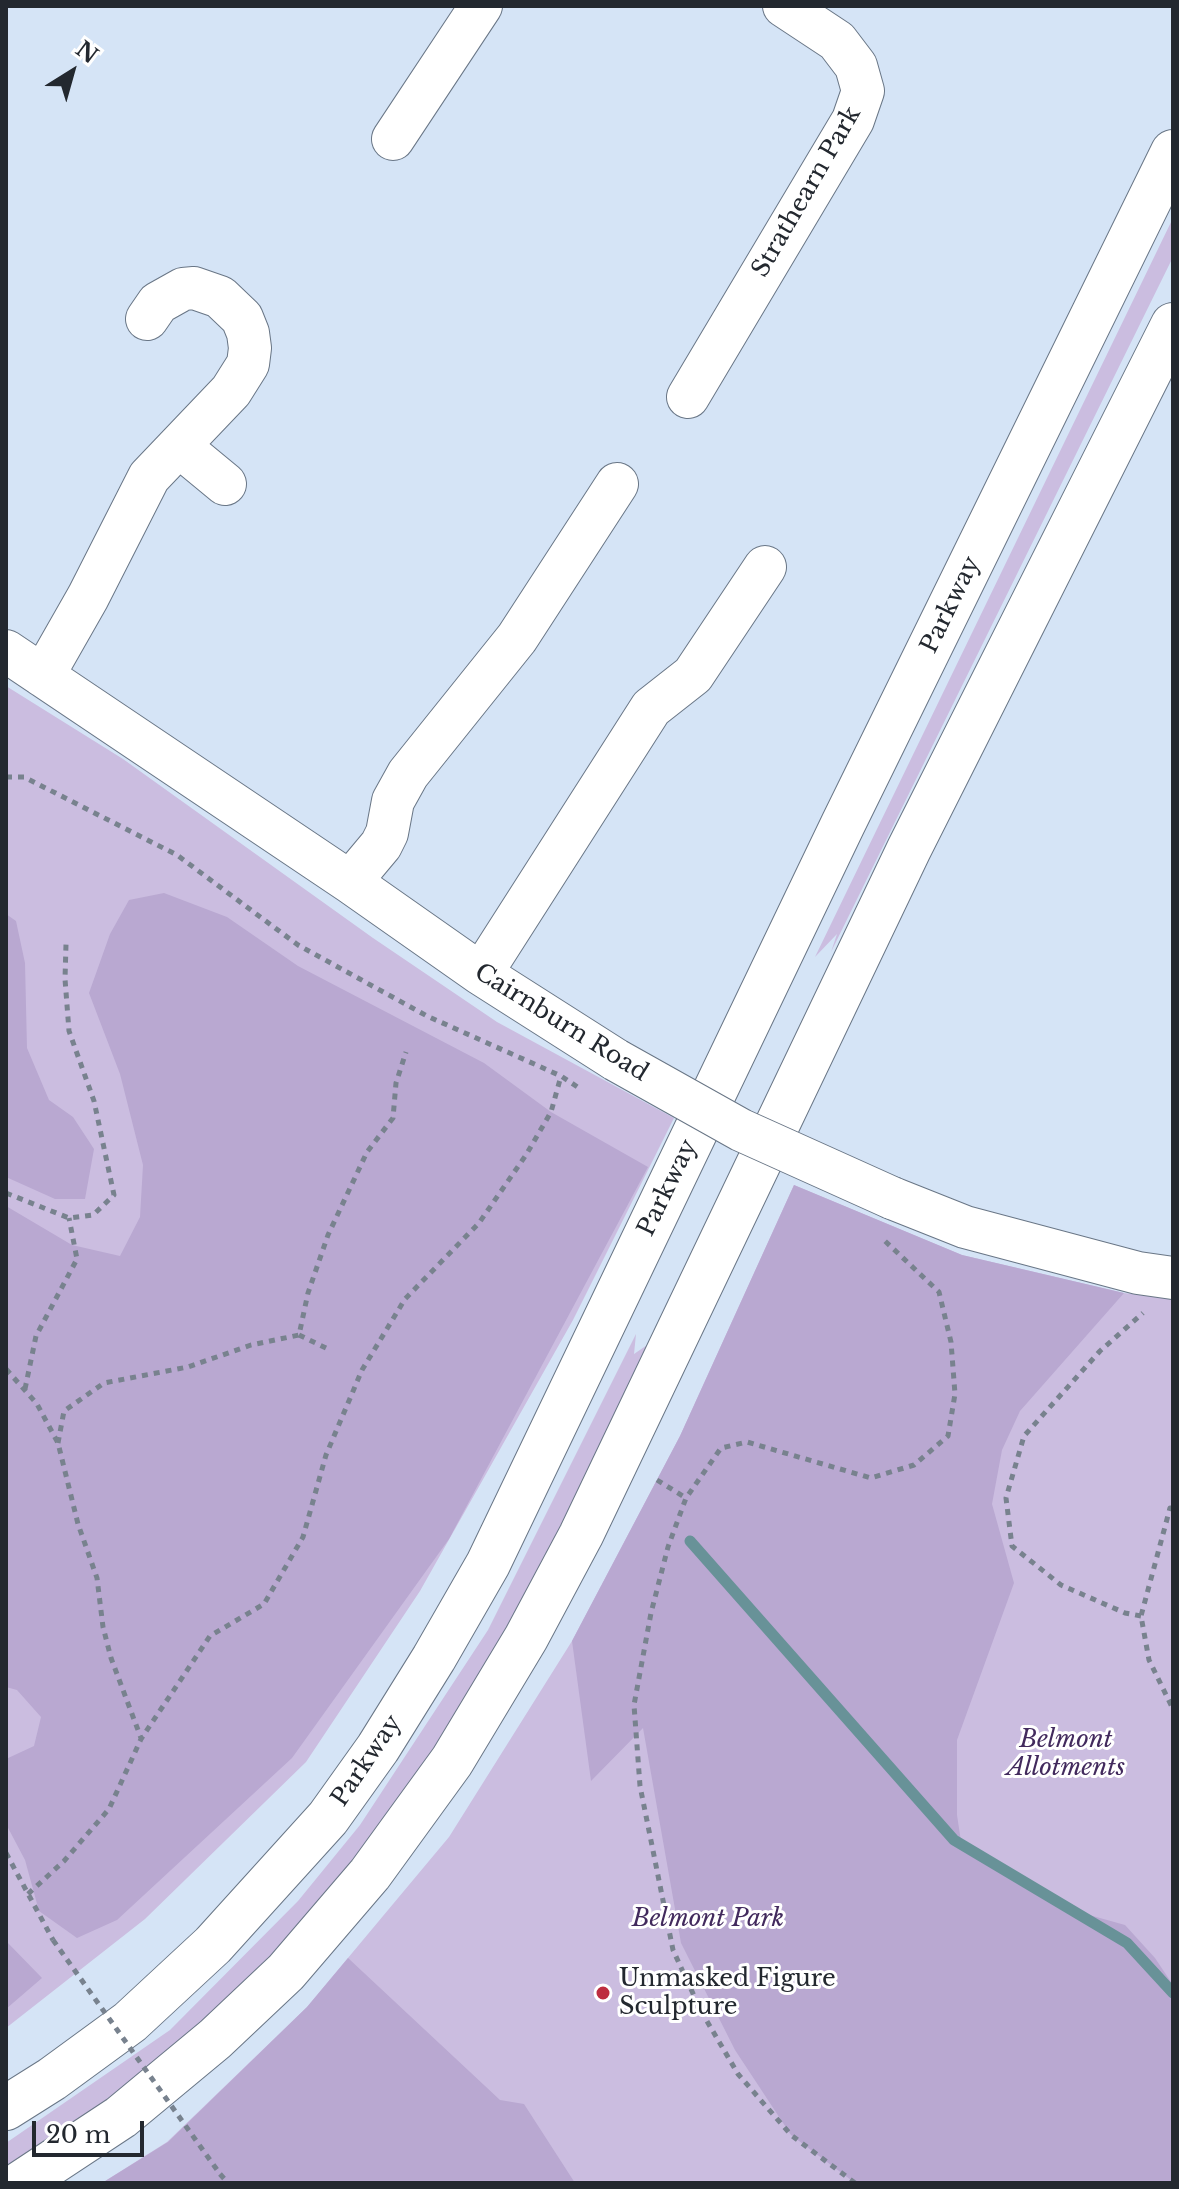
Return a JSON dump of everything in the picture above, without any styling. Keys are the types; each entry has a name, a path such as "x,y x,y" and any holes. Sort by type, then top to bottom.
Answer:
{"highway":[{"name":"Parkway","path":"6,2108 130,2022 213,1945 328,1818 378,1748 434,1658 494,1550 843,824 1173,152"},
{"path":"21,2183 121,2117 215,2039 286,1972 370,1874 452,1761 526,1638 581,1535 909,849 1173,325"}],"street":[{"path":"393,139 481,6"},
{"name":"Strathearn Park","path":"688,397 853,120 863,91 856,66 837,41 784,6"},
{"path":"43,676 111,555 141,490 157,467 199,427 241,377 248,364 250,348 242,318 220,297 194,288 183,289 165,298 147,319"},
{"path":"179,446 225,484"},
{"path":"350,882 381,845 387,833 393,801 408,774 517,638 617,484"},
{"path":"481,974 651,708 693,675 765,567"},
{"name":"Cairnburn Road","path":"6,651 350,882 481,974 616,1060 741,1130 965,1227 1138,1273 1163,1291"}],"path":[{"path":"6,777 24,777 177,855 298,945 427,1016 561,1076 574,1085"},
{"path":"6,1193 69,1218 93,1215 114,1195 94,1101 69,1031 66,944"},
{"path":"299,1335 308,1293 328,1235 367,1152 393,1118 396,1083 406,1052"},
{"path":"28,1894 64,1861 109,1809 141,1739 210,1636 264,1604 303,1537 326,1455 362,1370 405,1299 479,1223 526,1155 551,1112 561,1076"},
{"path":"25,1389 36,1336 77,1259 69,1218"},
{"path":"855,2183 794,2138 738,2074 701,2011 673,1950 640,1786 634,1705 651,1613 668,1547 686,1498 721,1448 747,1442 871,1478 914,1465 948,1436 955,1394 951,1342 939,1292 887,1242 873,1235"},
{"path":"1141,1616 1125,1613 1061,1585 1012,1546 1006,1498 1024,1436 1100,1351 1163,1291"},
{"path":"58,1443 64,1411 104,1383 188,1367 251,1345 299,1335 330,1350"},
{"path":"6,1369 37,1404 58,1443 78,1524 97,1578 103,1627 111,1658 141,1739"},
{"path":"657,1480 686,1498"},
{"path":"1173,1508 1170,1508 1141,1616 1149,1660 1173,1709"},
{"path":"6,1853 53,1940 228,2183"}],"green space":[{"path":"1173,218 1173,257 831,952 837,934 815,957"},
{"path":"6,686 123,759 373,938 497,1022 674,1118 573,1320 420,1591 306,1762 145,1919 6,2028"},
{"path":"164,893 227,917 298,966 484,1063 551,1112 648,1167 449,1539 292,1758 117,1920 77,1938 39,1911 25,1860 6,1824 6,1759 34,1746 41,1717 17,1690 6,1687 6,1206 72,1245 120,1256 140,1217 143,1165 120,1074 89,993 110,934 129,900"},
{"path":"6,914 16,921 25,963 27,1048 49,1100 73,1117 94,1149 85,1199 55,1199 6,1177"},
{"name":"Belmont Park","path":"794,1185 962,1255 1124,1293 1173,1299 1173,2183 102,2183 167,2142 307,2007 449,1837 572,1641 680,1436"},
{"name":"Belmont Park","path":"794,1185 962,1255 1124,1293 1020,1411 1002,1450 992,1504 1014,1583 957,1740 957,1815 962,1848 1057,1906 1125,1925 1155,1958 1173,1985 1173,2183 855,2183 791,2135 735,2050 681,1943 643,1728 591,1781 572,1641 680,1436"},
{"path":"636,1334 634,1354 653,1341 522,1610 456,1726 303,1928 123,2096 6,2171 6,2143 170,2030 298,1901 360,1825 488,1630"},
{"path":"6,1941 42,1978 6,2009"},
{"path":"348,1958 500,2100 524,2104 575,2183 102,2183 168,2142 307,2007"}],"waterway":[{"path":"690,1541 954,1840 1127,1943 1173,1993"}],"place":[{"name":"Unmasked Figure Sculpture","path":"603,1993"}],"park label":[{"name":"Belmont Allotments","path":"1066,1754"}]}
